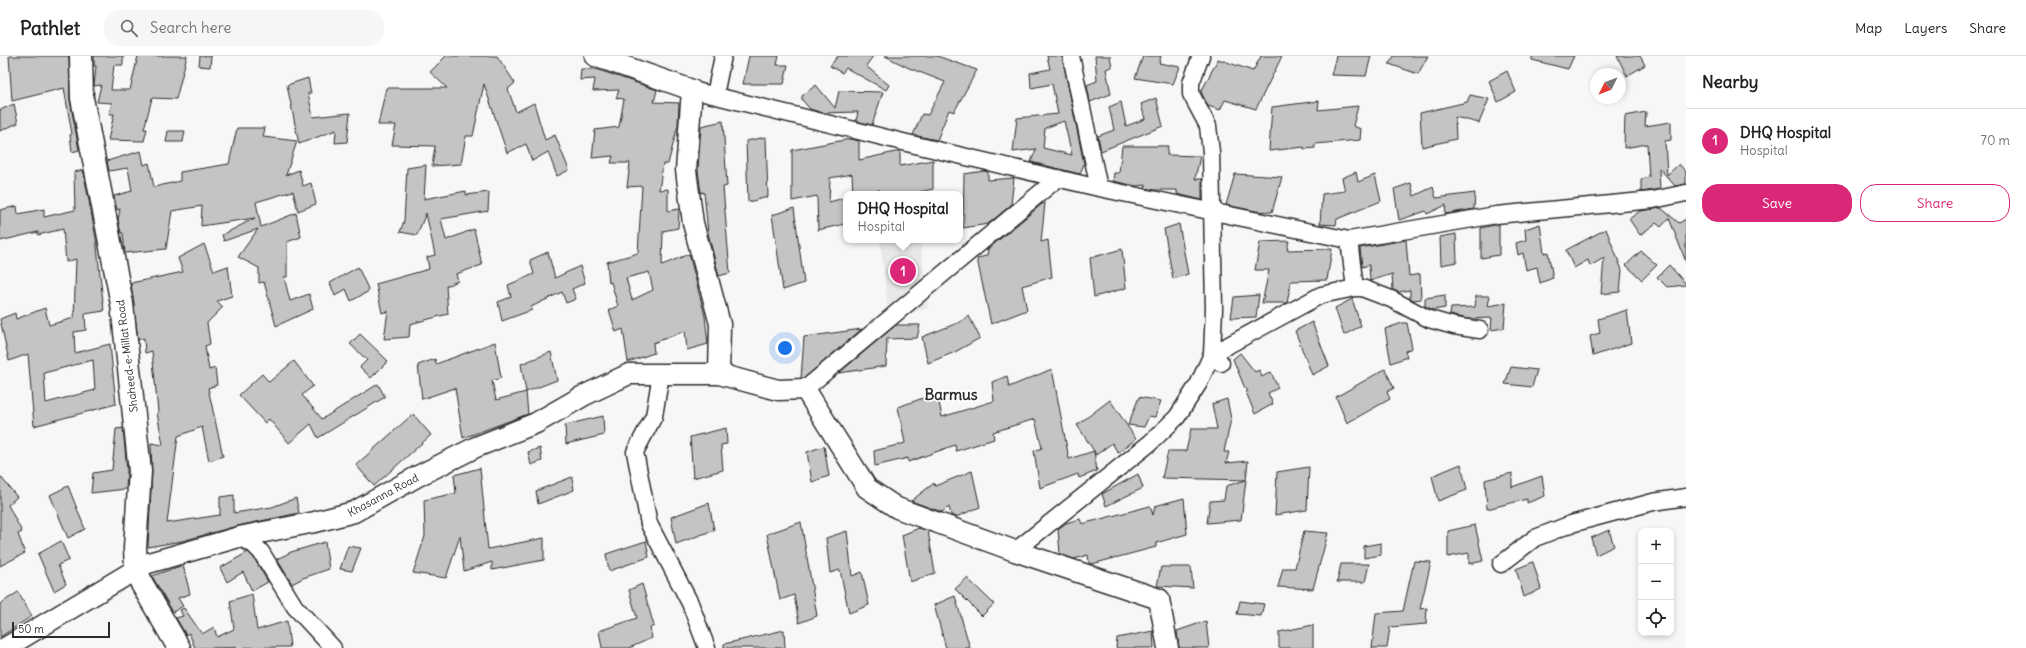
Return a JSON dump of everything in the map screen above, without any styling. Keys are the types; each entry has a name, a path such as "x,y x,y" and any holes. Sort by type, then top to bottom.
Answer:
{"main road":[{"name":"Shaheed-e-Millat Road","path":"81,56 82,98 123,311 140,471 135,548 136,569 142,584 179,648"}],"street":[{"path":"595,56 692,90 907,143 1099,188 1349,240 1496,215 1653,200 1686,193"},
{"path":"715,95 723,56"},
{"path":"1071,56 1099,188"},
{"path":"1201,56 1191,83 1191,94 1208,126 1211,152 1216,359"},
{"path":"692,90 686,170 693,223 720,324 719,374"},
{"path":"1058,178 805,389 868,488 897,508 1015,551 1159,599 1168,648"},
{"path":"1349,240 1355,288"},
{"path":"1015,551 1150,443 1177,417 1216,359 1321,296 1355,288 1362,288 1391,299 1429,319 1454,326 1480,330"},
{"name":"Khasanna Road","path":"5,648 136,569 163,558 239,537 315,522 354,512 456,457 536,423 583,396 629,374 719,374 778,390 805,389"},
{"path":"661,374 654,416 635,452 649,524 690,603 707,648"},
{"path":"1501,564 1535,538 1570,524 1654,502 1686,497"},
{"path":"239,537 254,545 261,552 295,607 333,648"}],"shaded area":[{"path":"880,243 920,243 928,308 889,320"}],"building":[{"path":"9,56 69,56 70,100 79,150 72,152 70,135 72,134 64,88 12,101"},
{"path":"94,56 123,56 123,65 114,65 111,90 130,90 138,56 187,56 176,99 152,98 144,129 147,129 144,141 108,140 114,114 109,114 112,103 97,102 101,85 94,86 96,66 94,66"},
{"path":"200,56 211,56 210,67 199,66"},
{"path":"446,56 497,56 515,83 508,89 516,112 534,103 545,140 555,135 569,170 557,176 548,152 532,161 526,144 507,153 484,84 473,136 466,136 461,164 432,166 435,146 392,145 396,125 378,125 386,88 447,88 430,72"},
{"path":"749,56 779,56 777,65 788,65 784,84 743,84"},
{"path":"838,56 873,56 866,66 889,85 886,90 846,68 842,73 830,66"},
{"path":"885,56 937,56 977,70 954,112 949,110 937,140 913,135 922,114 928,115 945,82 909,68"},
{"path":"1047,56 1062,56 1084,164 1080,174 1031,162 1036,149 1013,152 1017,118 1058,114 1052,84 1031,88 1030,73 1050,69","holes":["1064,121 1072,155 1043,148 1045,128"]},
{"path":"1095,56 1110,56 1112,67 1106,69 1111,94 1090,102 1087,85 1097,81"},
{"path":"1143,56 1161,56 1159,63 1180,67 1173,84 1135,78"},
{"path":"1261,56 1282,56 1256,109 1225,100 1220,110 1208,106 1201,92 1218,59 1253,71"},
{"path":"1336,56 1371,56 1366,76 1331,75"},
{"path":"1394,56 1428,56 1418,74 1389,64"},
{"path":"1532,56 1574,56 1568,69 1532,60"},
{"path":"1617,56 1640,56 1645,65 1627,76 1626,68 1623,68"},
{"path":"581,69 596,69 657,90 654,102 679,103 678,125 668,164 663,164 659,190 668,189 668,211 679,209 678,228 663,231 662,265 689,254 705,316 708,344 687,350 685,331 653,343 654,353 628,362 623,329 616,332 609,310 618,306 611,282 609,283 607,262 638,253 642,186 627,187 630,163 611,163 613,156 592,158 595,130 619,127 624,99 616,98 619,90 593,91 595,79 580,80","holes":["649,272 653,290 632,300 626,278"]},
{"path":"1507,71 1516,92 1498,102 1489,81"},
{"path":"308,78 311,93 308,93 313,117 350,113 347,142 335,143 336,130 299,144 287,85"},
{"path":"816,85 835,108 839,91 883,92 872,125 856,121 858,112 823,113 810,109 802,100 802,96"},
{"path":"1470,95 1489,99 1479,123 1455,117 1456,139 1422,147 1420,113 1467,102"},
{"path":"1156,98 1163,126 1101,151 1098,136 1114,130 1109,107 1121,102 1126,126 1145,119 1141,104"},
{"path":"1319,101 1318,110 1358,106 1353,126 1361,129 1360,140 1315,144 1315,148 1304,149 1304,147 1269,151 1272,107"},
{"path":"14,104 18,123 0,131 0,110"},
{"path":"1646,112 1645,126 1671,122 1671,140 1665,141 1667,175 1679,164 1686,172 1686,184 1675,186 1659,168 1660,189 1641,192 1641,179 1649,177 1647,144 1624,148 1625,116"},
{"path":"723,121 727,186 723,187 730,273 719,276 708,233 704,192 701,193 698,170 701,126"},
{"path":"237,128 265,128 263,137 297,141 286,175 299,170 303,186 311,183 316,204 298,211 293,191 256,202 261,227 296,213 301,237 287,242 287,277 284,277 290,301 309,294 313,309 276,326 264,282 259,283 259,268 238,257 258,229 224,241 222,235 255,218 201,226 202,206 172,211 166,249 125,253 123,233 121,233 118,220 120,209 117,210 114,196 132,191 128,168 109,171 107,161 141,151 144,165 149,163 154,187 180,181 180,172 229,164"},
{"path":"168,131 185,131 183,142 166,142"},
{"path":"766,137 768,197 748,202 746,141"},
{"path":"850,139 859,141 859,160 900,151 900,166 933,160 933,189 924,191 853,191 852,174 830,178 829,202 843,198 843,224 818,230 817,196 792,201 792,150"},
{"path":"1122,146 1168,146 1167,155 1200,156 1195,179 1202,179 1202,200 1177,194 1177,190 1155,190 1145,188 1146,185 1136,186 1113,181 1114,173 1119,173"},
{"path":"426,165 424,199 466,191 466,195 489,192 488,211 441,219 446,240 474,229 482,265 456,274 458,281 446,286 448,314 410,324 409,337 384,339 388,311 382,313 376,284 429,269 427,257 435,255 426,213 417,235 400,232 404,221 407,168"},
{"path":"83,170 96,238 104,311 85,314 86,330 74,332 75,353 110,344 116,404 34,426 28,354 9,361 0,319 15,313 16,319 45,308 49,325 74,318 76,259 66,262 63,229 38,235 38,232 0,241 0,210 17,206 18,214 44,209 44,217 75,210 74,172","holes":["93,360 95,390 46,403 44,373"]},
{"path":"984,171 988,172 988,180 1014,178 1011,205 988,224 963,228 964,174"},
{"path":"1356,172 1358,182 1375,175 1381,201 1337,219 1336,225 1320,224 1322,194 1345,191 1342,178"},
{"path":"1235,174 1282,177 1272,212 1256,211 1226,205"},
{"path":"1411,183 1414,196 1433,187 1436,198 1475,193 1474,209 1445,214 1446,205 1427,214 1426,211 1399,220 1394,189"},
{"path":"1045,203 1041,242 1048,240 1052,277 1022,286 1027,310 991,324 977,259 987,255 988,249"},
{"path":"794,208 804,283 783,290 772,215"},
{"path":"1661,208 1679,223 1686,219 1686,262 1669,218 1661,227 1656,223 1640,235 1629,219 1640,211"},
{"path":"1179,224 1188,274 1173,279 1164,229"},
{"path":"1499,224 1499,255 1481,258 1481,228"},
{"path":"1540,224 1544,253 1548,252 1553,278 1540,283 1537,267 1526,270 1523,253 1518,255 1516,243 1526,240 1525,229"},
{"path":"1606,229 1622,270 1620,292 1601,294 1604,258 1590,266 1588,260 1574,268 1566,250"},
{"path":"1456,234 1457,262 1441,265 1440,237"},
{"path":"1406,240 1409,276 1420,274 1421,299 1414,300 1410,298 1410,290 1399,292 1393,290 1392,274 1370,281 1369,265 1362,267 1360,248"},
{"path":"1289,241 1287,250 1332,249 1327,280 1291,281 1287,303 1262,303 1269,270 1255,270 1260,242"},
{"path":"204,244 214,271 228,266 232,296 217,301 223,307 207,323 210,344 205,346 209,370 215,368 217,385 208,388 223,456 209,461 202,427 178,436 167,523 220,515 220,497 234,495 234,513 272,507 296,498 299,513 237,526 182,541 148,547 152,472 151,443 163,445 157,413 152,351 145,353 144,338 138,340 131,283 183,272 178,258"},
{"path":"1122,249 1126,288 1094,297 1090,258"},
{"path":"1641,251 1657,265 1642,280 1626,265"},
{"path":"548,252 555,278 580,266 585,283 572,289 576,299 566,303 562,292 531,307 532,310 502,321 498,302 511,297 508,285 534,274 530,260"},
{"path":"1669,265 1686,285 1667,287 1657,277"},
{"path":"358,267 369,291 351,301 346,289 335,296 330,283"},
{"path":"1259,295 1256,317 1231,318 1234,297"},
{"path":"1445,295 1445,308 1433,310 1425,306 1425,298"},
{"path":"1476,296 1490,296 1488,306 1506,303 1504,328 1491,330 1492,318 1468,319 1450,315 1451,308 1475,307"},
{"path":"1352,299 1361,326 1344,335 1335,308"},
{"path":"1627,310 1631,343 1593,356 1590,336 1600,333 1598,319"},
{"path":"969,316 980,338 955,352 928,363 922,337 960,322"},
{"path":"1312,322 1329,366 1312,375 1295,331"},
{"path":"1402,323 1407,323 1412,348 1405,351 1407,357 1391,363 1385,329"},
{"path":"896,325 920,325 917,338 887,339 886,366 839,373"},
{"path":"862,329 804,378 801,378 804,337"},
{"path":"360,334 388,361 371,378 360,367 367,360 350,344"},
{"path":"495,342 501,378 492,381 496,400 526,392 528,414 463,438 455,388 422,399 418,365 435,359 436,364"},
{"path":"551,352 557,380 526,392 521,364"},
{"path":"1240,353 1255,372 1259,370 1262,377 1271,372 1278,388 1268,393 1273,404 1255,414 1246,392 1248,391 1244,386 1233,359"},
{"path":"294,361 313,386 302,395 322,419 378,384 385,397 318,438 311,424 289,443 269,419 265,423 239,395 262,374 269,382"},
{"path":"1511,367 1537,370 1532,387 1505,384"},
{"path":"1052,369 1069,459 1094,451 1097,471 1079,478 1078,474 1040,488 1034,451 1042,448 1035,419 993,432 994,439 956,451 955,445 908,462 908,458 875,466 874,451 905,443 898,407 937,393 942,417 994,401 992,382 1007,376 1009,387"},
{"path":"1385,369 1394,388 1387,392 1390,399 1347,423 1336,397"},
{"path":"1139,397 1161,401 1155,417 1149,416 1144,427 1128,425"},
{"path":"1227,399 1231,419 1224,452 1229,452 1226,463 1248,461 1246,480 1162,478 1168,451 1186,451 1191,429 1217,429 1212,404"},
{"path":"1110,400 1136,439 1118,453 1112,443 1096,455 1077,425"},
{"path":"413,414 431,435 374,486 356,465"},
{"path":"603,416 604,435 566,444 565,425"},
{"path":"123,428 127,471 126,489 91,493 93,473 112,470 116,429"},
{"path":"726,428 727,444 721,445 723,470 693,478 690,437"},
{"path":"824,446 829,476 812,482 807,452"},
{"path":"540,448 542,461 531,465 528,452"},
{"path":"1461,464 1467,490 1438,501 1432,476"},
{"path":"1309,467 1307,510 1275,515 1277,472"},
{"path":"480,468 488,549 544,538 544,560 492,570 492,562 464,571 460,536 446,578 413,573 425,536 424,500 456,493 454,475"},
{"path":"972,471 980,507 956,517 951,515 949,507 942,512 911,501 934,483 935,486"},
{"path":"1512,473 1512,487 1542,476 1545,496 1527,503 1527,499 1487,509 1485,480"},
{"path":"1138,474 1143,488 1106,506 1102,494"},
{"path":"0,476 17,497 8,505 22,532 18,534 25,553 0,566"},
{"path":"572,477 574,490 538,504 536,491"},
{"path":"1246,480 1241,520 1207,523 1210,501 1224,500 1226,486"},
{"path":"68,486 85,529 68,538 50,495"},
{"path":"1184,498 1187,534 1156,543 1156,547 1092,564 1089,563 1088,555 1074,559 1060,554 1058,529 1066,523 1080,519 1082,524 1150,506 1153,515 1155,506"},
{"path":"709,503 714,530 676,544 671,517"},
{"path":"801,522 817,616 799,623 794,595 780,600 767,534"},
{"path":"1475,525 1483,561 1469,564 1469,553 1448,557 1448,531"},
{"path":"919,528 928,531 935,573 910,582 902,535"},
{"path":"1609,530 1614,546 1596,555 1591,538"},
{"path":"847,531 852,576 862,572 869,605 849,613 840,570 830,573 826,538"},
{"path":"1304,531 1328,533 1313,589 1278,587 1283,568 1295,568"},
{"path":"61,541 69,560 58,565 66,584 54,591 38,554"},
{"path":"646,541 649,557 609,571 606,554"},
{"path":"325,542 329,569 303,578 292,584 277,559 291,552"},
{"path":"1381,543 1381,555 1364,558 1364,546"},
{"path":"348,546 361,548 352,571 340,569"},
{"path":"248,552 254,558 268,582 252,591 243,572 227,582 220,568"},
{"path":"1414,561 1431,562 1420,609 1427,608 1426,624 1390,627 1387,648 1372,648 1376,613 1403,611"},
{"path":"1533,562 1541,589 1524,597 1516,569"},
{"path":"1341,564 1369,564 1365,582 1337,582"},
{"path":"183,565 190,594 178,598 183,606 173,612 152,576"},
{"path":"1161,567 1191,567 1193,588 1157,586"},
{"path":"967,578 994,604 982,616 955,589"},
{"path":"642,584 654,626 650,628 652,638 629,648 602,648 599,631 637,618 629,590"},
{"path":"18,592 32,616 0,637 0,604"},
{"path":"252,594 257,630 287,621 290,647 195,648 189,633 186,635 176,618 183,616 180,610 184,608 202,634 214,627 217,637 234,629 230,601"},
{"path":"955,596 970,648 946,648 934,605"},
{"path":"1240,601 1264,604 1261,616 1237,614"},
{"path":"1206,621 1209,648 1179,648 1177,631"},
{"path":"1313,625 1313,648 1279,648 1279,632"},
{"path":"784,630 785,648 724,648 724,644"},
{"path":"1153,631 1154,648 1116,648 1117,638"}],"place":[{"name":"DHQ Hospital","path":"903,271"}],"district":[{"name":"Barmus","path":"951,395"}]}
